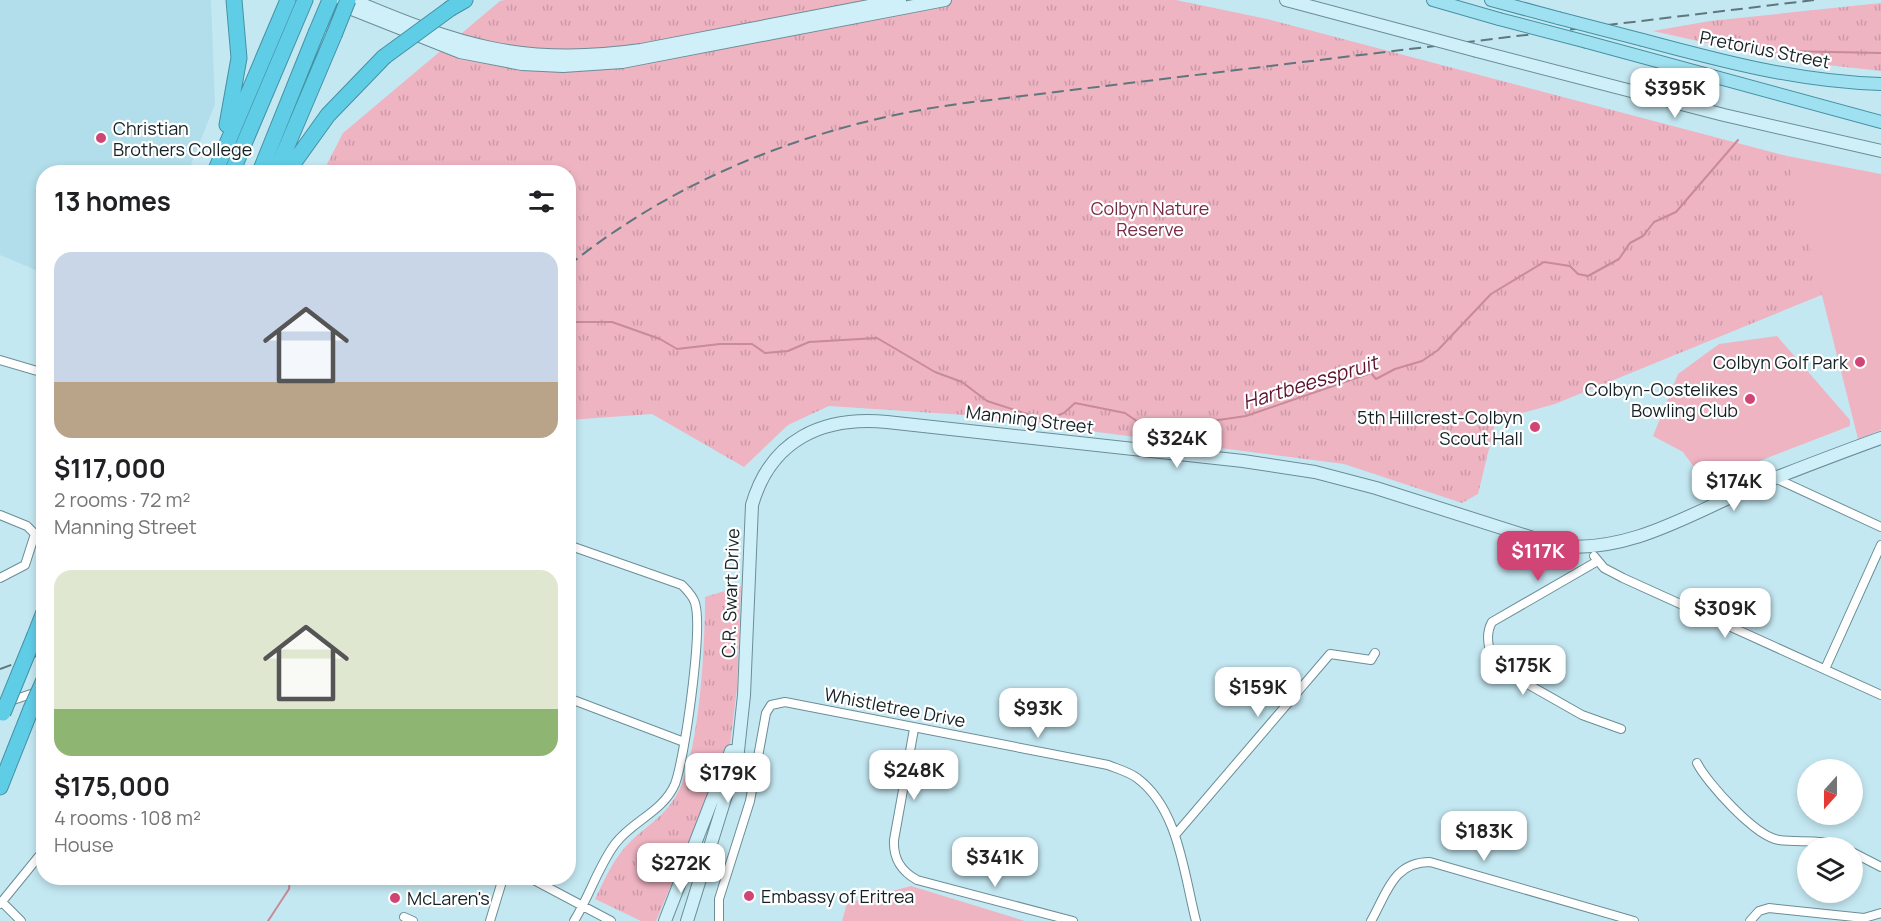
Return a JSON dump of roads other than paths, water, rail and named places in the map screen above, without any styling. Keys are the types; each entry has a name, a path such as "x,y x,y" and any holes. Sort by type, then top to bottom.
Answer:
{"highway":[{"path":"212,165 226,127 238,71 238,35 234,0"},
{"path":"218,165 288,0"},
{"path":"235,165 305,0"},
{"path":"263,165 330,0"},
{"path":"279,165 350,0"},
{"path":"292,165 328,115 384,57 465,0"},
{"path":"1,713 36,632"},
{"path":"0,787 36,708"}],"main road":[{"path":"1433,0 1881,122"},
{"name":"Pretorius Street","path":"1491,0 1772,71 1819,79 1881,84"}],"street":[{"path":"330,0 420,38 460,52 522,64 582,66 621,62 945,0"},
{"path":"350,0 424,30 467,44 553,57 602,56 641,50 900,0"},
{"path":"1286,0 1712,112 1881,151"},
{"path":"0,360 36,371"},
{"name":"Manning Street","path":"769,467 790,445 824,425 853,420 886,422 1243,461 1315,472 1376,488 1543,542 1578,548 1606,546 1635,537 1775,478 1881,438"},
{"name":"C.R. Swart Drive","path":"687,921 737,760 741,725 751,514 757,489 769,467"},
{"path":"1775,478 1881,527"},
{"path":"0,514 34,531 35,539 28,561 17,571 0,578"},
{"path":"1825,669 1881,545"},
{"path":"574,921 613,846 623,834 656,809 668,796 675,783 684,742 694,673 697,620 693,599 682,585 576,548"},
{"path":"1621,729 1582,715 1501,669 1494,661 1488,637 1492,622 1595,559 1623,578 1881,695"},
{"path":"1176,834 1330,654 1371,660 1375,653"},
{"path":"1,713 36,694"},
{"path":"576,702 684,742"},
{"name":"Whistletree Drive","path":"719,921 719,899 750,801 765,717 771,705 785,702 914,729 1108,765 1123,771 1145,784 1176,834 1196,921"},
{"name":"C.R. Swart Drive","path":"665,921 741,725"},
{"path":"914,729 894,840 894,856 899,865 917,880 1038,917 1073,921"},
{"path":"1696,763 1719,794 1764,834 1776,840 1797,841"},
{"path":"1863,858 1881,867"},
{"path":"21,921 1,903 36,860"},
{"path":"1371,921 1400,871 1413,862 1430,862 1634,921"},
{"path":"490,921 500,885"},
{"path":"543,885 611,921"},
{"path":"1750,921 1759,911 1769,908 1864,918 1881,913"},
{"path":"404,917 413,921"}],"waterway":[{"path":"1783,51 1881,53"},
{"name":"Hartbeesspruit","path":"576,322 612,322 660,339 677,349 720,344 752,344 765,353 788,351 809,342 877,338 935,372 962,382 987,401 1046,420 1064,413 1075,403 1125,413 1138,422 1166,419 1198,423 1246,416 1371,373 1376,379 1395,369 1422,361 1438,350 1491,294 1544,262 1570,266 1578,274 1588,276 1619,259 1630,243 1643,236 1654,222 1676,212 1738,140"},
{"path":"268,921 289,885"}],"railway":[{"path":"576,260 612,233 658,204 706,179 756,157 807,139 912,112 965,103 1814,0"},
{"path":"0,669 36,656"}],"place":[{"name":"Christian Brothers College","path":"101,138"},
{"name":"Colbyn Golf Park","path":"1860,362"},
{"name":"Colbyn-Oostelikes Bowling Club","path":"1750,399"},
{"name":"5th Hillcrest-Colbyn Scout Hall","path":"1535,427"},
{"name":"Embassy of Eritrea","path":"749,896"},
{"name":"McLaren's","path":"395,898"}],"park label":[{"name":"Colbyn Nature Reserve","path":"1150,218"}]}
